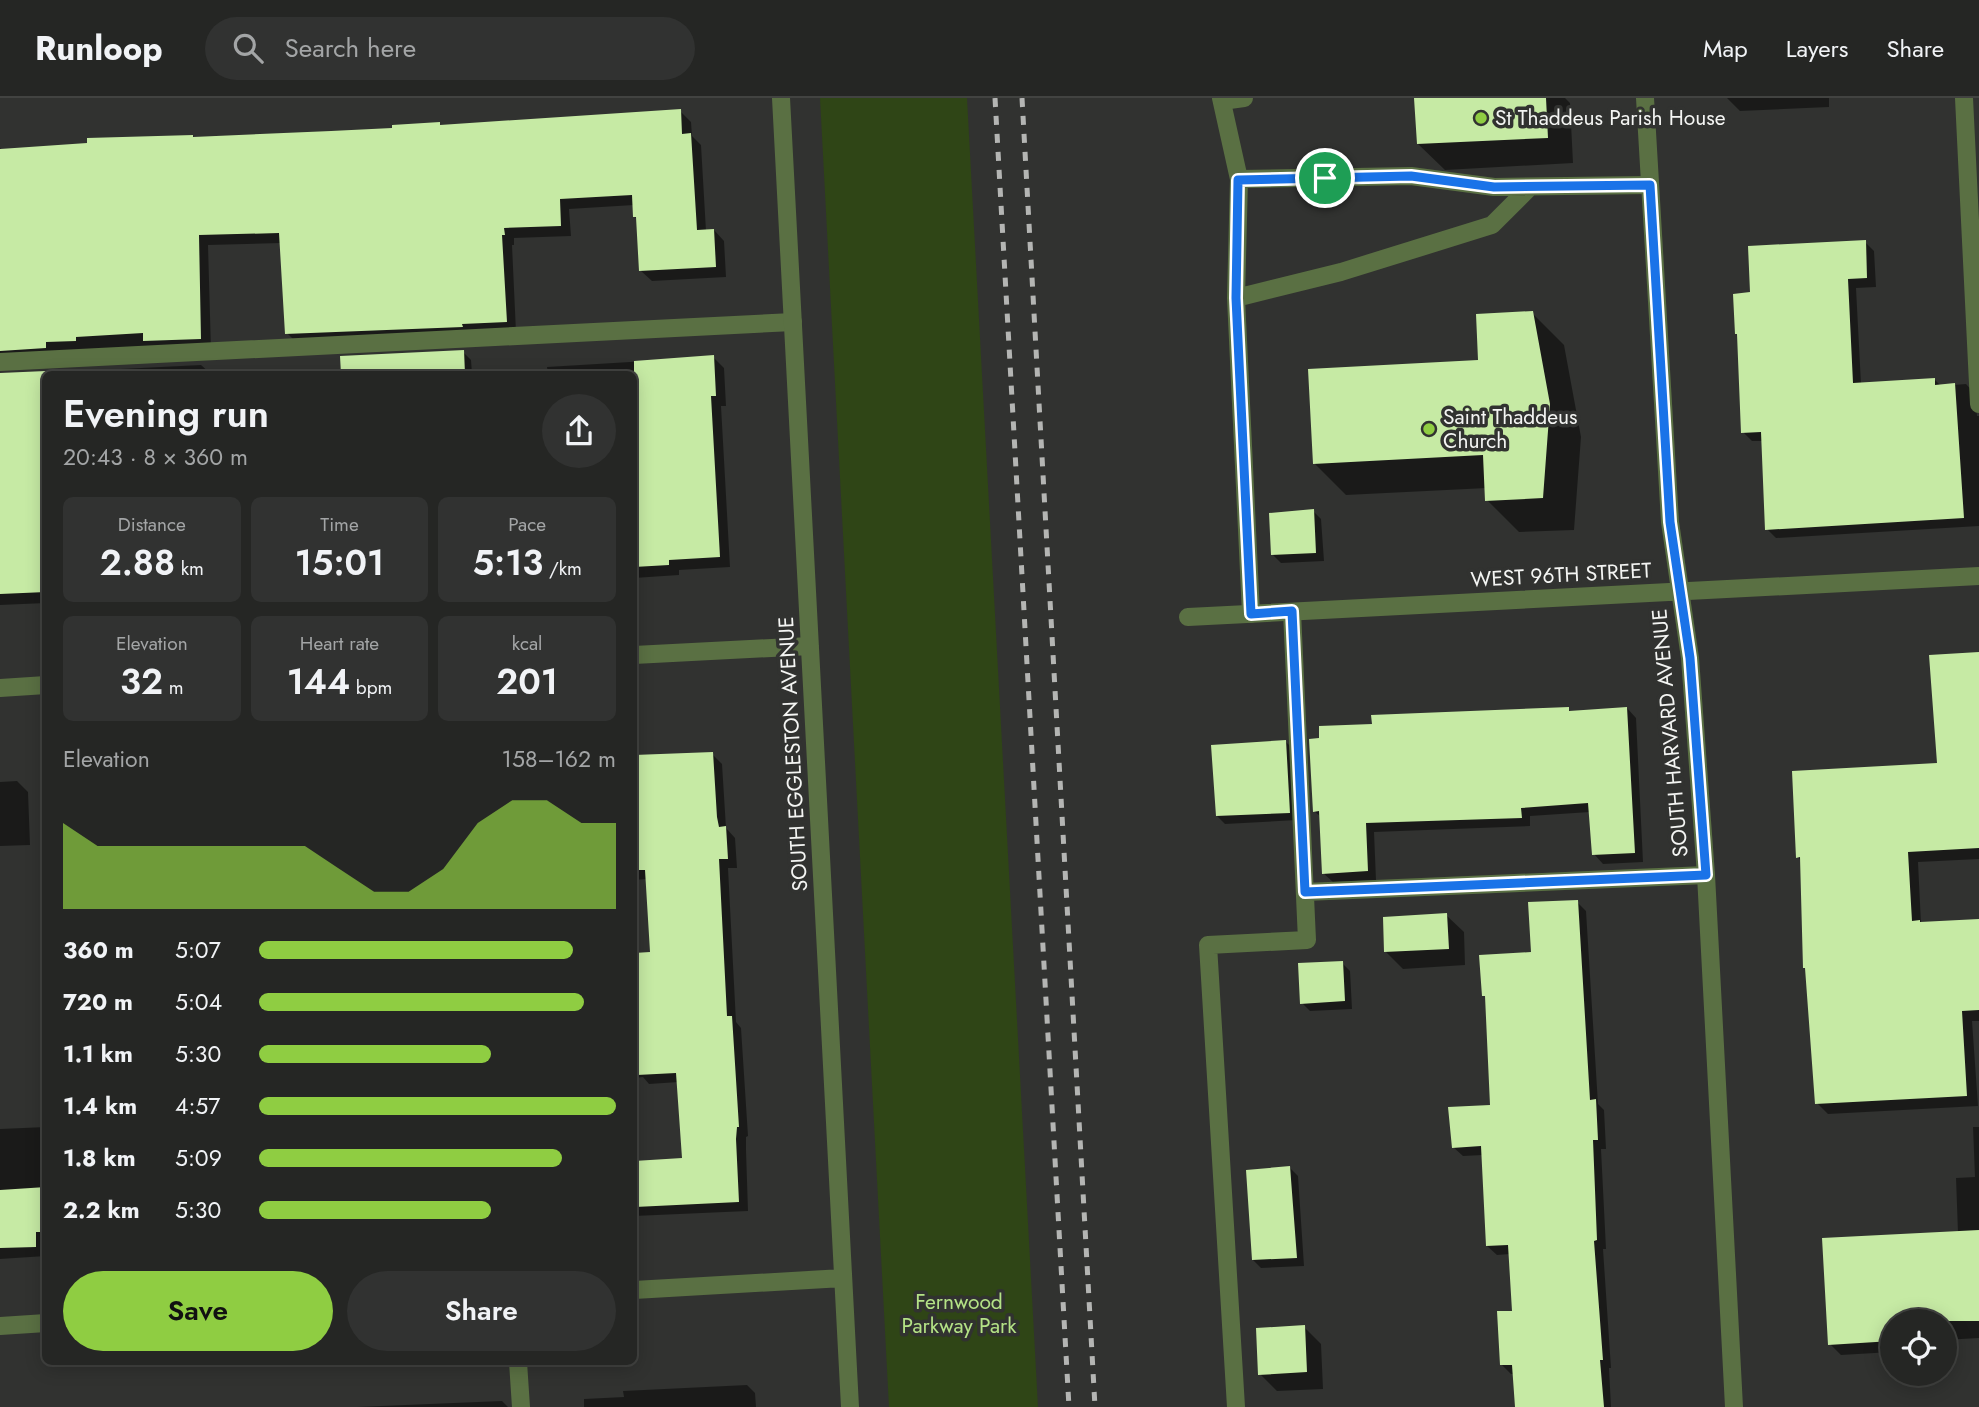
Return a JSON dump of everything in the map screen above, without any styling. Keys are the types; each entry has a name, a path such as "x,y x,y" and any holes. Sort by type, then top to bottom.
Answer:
{"street":[{"name":"SOUTH EGGLESTON AVENUE","path":"781,98 850,1407"},
{"path":"1244,98 1221,99 1238,180 1236,298 1251,614"},
{"name":"SOUTH HARVARD AVENUE","path":"1645,98 1670,522 1690,658 1706,875 1734,1407"},
{"path":"1964,98 1979,404"},
{"path":"1238,180 1411,176 1494,187 1650,185"},
{"path":"1236,298 1341,272 1492,225 1530,187"},
{"path":"0,362 793,322"},
{"name":"WEST 96TH STREET","path":"1188,617 1979,576"},
{"path":"1236,1407 1208,945 1307,940 1292,611"},
{"path":"637,655 810,646"},
{"path":"0,688 42,685"},
{"path":"1305,892 1706,875"},
{"path":"637,1290 844,1278"},
{"path":"0,1326 42,1323"},
{"path":"518,1365 521,1407"}],"green space":[{"name":"Fernwood Parkway Park","path":"820,98 967,98 1038,1407 889,1407"}],"building":[{"name":"St Thaddeus Parish House","path":"1414,98 1546,98 1548,138 1417,144"},
{"path":"681,109 682,134 691,133 697,230 714,229 716,267 639,271 632,195 560,199 561,226 504,228 505,235 502,235 507,322 462,324 463,327 285,334 279,233 199,235 201,339 143,341 143,333 76,337 76,341 46,342 46,348 0,351 0,149 87,143 87,138 331,131 392,128 392,125 440,122 440,125"},
{"path":"1866,240 1867,278 1848,279 1853,383 1935,378 1935,385 1955,383 1964,518 1765,530 1761,432 1741,433 1735,334 1733,294 1750,292 1748,246"},
{"name":"Saint Thaddeus Church","path":"1533,311 1550,404 1543,498 1485,501 1483,455 1313,464 1308,369 1478,360 1476,314"},
{"path":"464,350 465,371 341,371 340,356"},
{"path":"714,355 716,396 711,396 720,557 669,560 669,565 637,567 637,371 634,371 634,361"},
{"path":"42,371 42,592 0,594 0,373"},
{"path":"1314,509 1316,553 1271,555 1269,513"},
{"path":"1979,652 1979,848 1908,852 1912,921 1979,919 1979,1010 1962,1011 1967,1096 1815,1104 1803,968 1800,857 1796,858 1792,771 1937,763 1929,655"},
{"path":"1569,707 1569,711 1627,707 1635,853 1592,855 1588,803 1521,808 1522,818 1366,823 1368,871 1322,874 1319,811 1313,812 1309,739 1319,738 1319,726 1372,724 1371,715"},
{"path":"1286,740 1290,813 1216,816 1211,745"},
{"path":"713,752 717,817 719,827 726,826 728,859 719,859 727,1016 732,1016 739,1127 736,1139 739,1202 637,1207 637,1161 682,1158 676,1073 637,1075 637,953 650,952 645,870 637,870 637,755"},
{"path":"1578,900 1590,1100 1596,1099 1598,1140 1593,1140 1597,1240 1594,1241 1604,1407 1515,1407 1512,1365 1500,1365 1497,1311 1512,1311 1508,1245 1486,1246 1481,1146 1452,1148 1448,1107 1490,1105 1485,996 1482,996 1479,955 1531,952 1528,902"},
{"path":"1447,913 1449,949 1384,952 1383,917"},
{"path":"1343,961 1345,1001 1300,1004 1298,963"},
{"path":"1290,1166 1297,1258 1252,1260 1246,1170"},
{"path":"42,1187 42,1232 36,1232 36,1247 0,1248 0,1190"},
{"path":"1979,1230 1979,1321 1957,1321 1957,1309 1880,1309 1880,1342 1828,1345 1822,1238"},
{"path":"1305,1325 1307,1372 1258,1375 1256,1328"}],"railway":[{"path":"995,98 1069,1407"},
{"path":"1022,98 1095,1407"}],"place":[{"name":"St Thaddeus Parish House","path":"1481,118"},
{"name":"Saint Thaddeus Church","path":"1429,429"}],"route":[{"path":"1411,176 1494,187 1650,185 1670,522 1690,658 1706,875 1305,892 1292,611 1251,614 1236,298 1238,180 1325,178 1411,176"}]}
